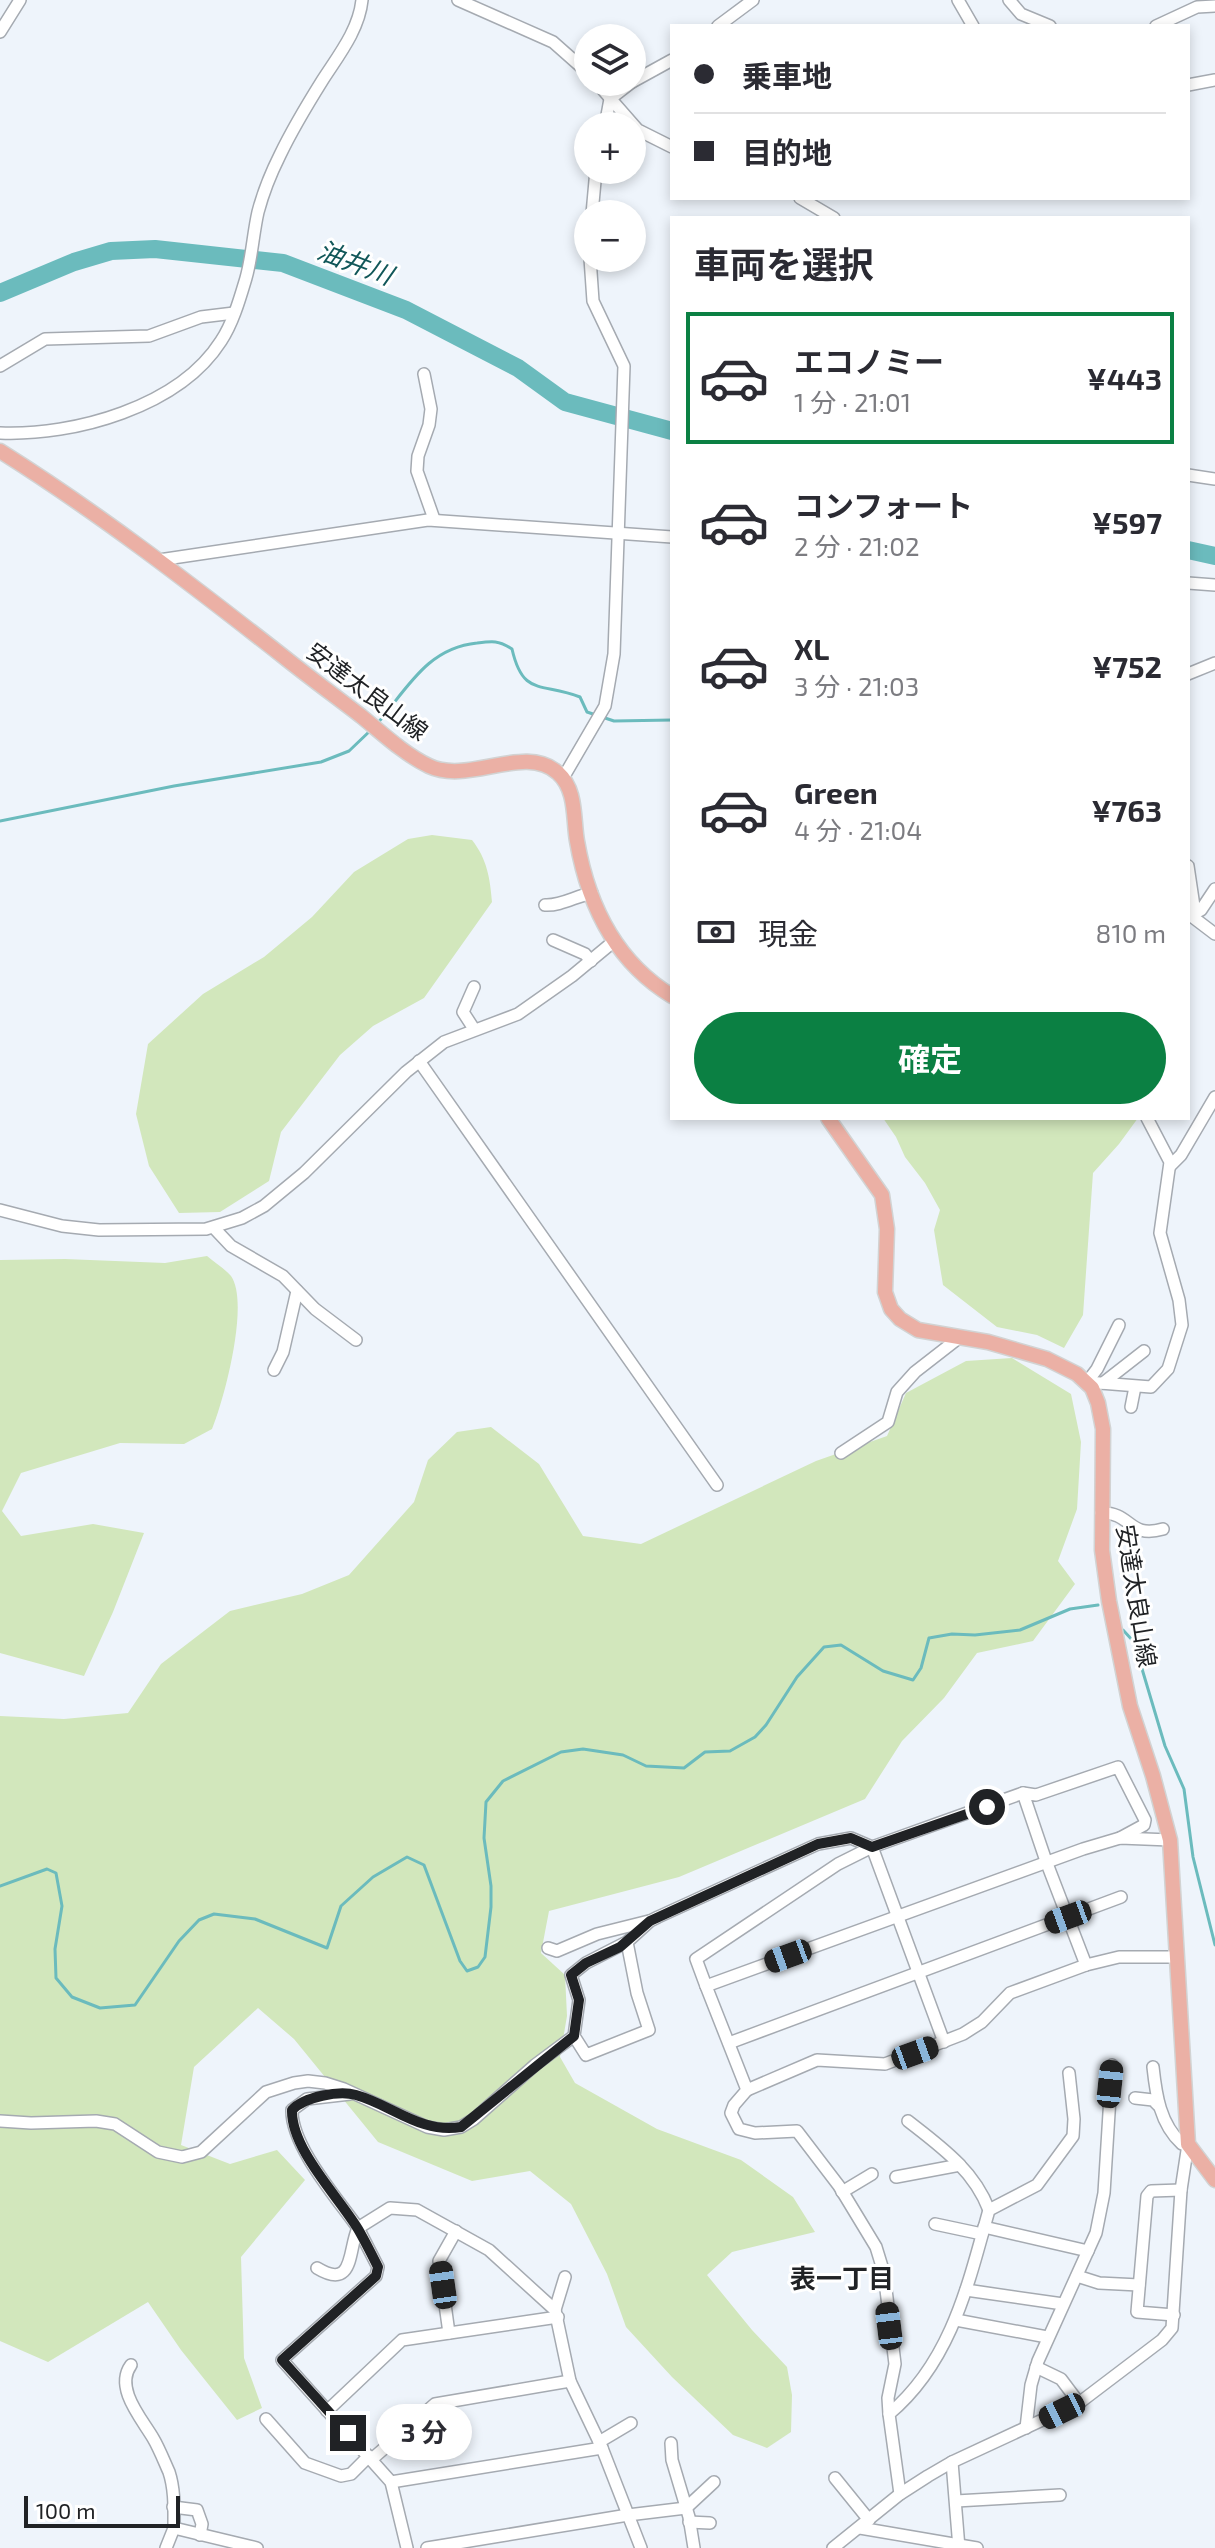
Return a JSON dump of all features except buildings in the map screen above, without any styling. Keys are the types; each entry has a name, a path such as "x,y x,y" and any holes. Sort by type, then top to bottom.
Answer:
{"main road":[{"name":"安達太良山線","path":"0,451 159,560 375,728 429,766 468,771 531,762 550,768 563,778"},
{"path":"563,778 571,797 580,855 613,942 632,965 670,994"},
{"path":"829,1120 882,1195 887,1229 885,1292 891,1309 900,1319 918,1330 1009,1347 1047,1359 1068,1368 1087,1382"},
{"name":"安達太良山線","path":"1087,1382 1098,1403 1103,1429 1101,1513 1104,1572 1130,1706 1170,1840 1188,2144"},
{"path":"1188,2144 1215,2180"}],"street":[{"path":"0,32 20,0"},
{"path":"0,433 62,431 94,422 158,397 201,366 223,338 234,313 246,277 258,213 279,157 347,42 361,12 362,0"},
{"path":"458,0 553,42 574,61"},
{"path":"721,24 753,0"},
{"path":"958,0 972,24"},
{"path":"1009,0 1021,14 1045,24"},
{"path":"1160,24 1197,7 1215,6"},
{"path":"646,74 670,61"},
{"path":"1190,85 1215,80"},
{"path":"608,96 638,130 670,146"},
{"path":"608,112 610,99 614,96"},
{"path":"803,200 831,216"},
{"path":"563,778 605,706 614,654 624,366 593,301 591,272"},
{"path":"0,366 45,339 149,336 201,317 234,313"},
{"path":"424,374 431,409 417,471 434,519"},
{"path":"1190,475 1215,479"},
{"path":"159,560 434,519 670,537"},
{"path":"1190,583 1215,585"},
{"path":"1190,673 1215,663"},
{"path":"1215,889 1201,910 1191,915 1215,934"},
{"path":"545,905 555,906 574,896 592,893"},
{"path":"553,940 585,954 591,961"},
{"path":"0,1210 83,1229 214,1228 242,1218 264,1206 284,1189 419,1061 444,1042 518,1014 613,942"},
{"path":"474,987 463,1014 474,1029"},
{"path":"419,1061 717,1485"},
{"path":"1170,1166 1181,1155 1215,1097"},
{"path":"1087,1382 1151,1387 1162,1378 1173,1360 1181,1334 1179,1300 1160,1233 1170,1166 1166,1152 1148,1120"},
{"path":"214,1228 231,1246 283,1276 315,1309 356,1340"},
{"path":"274,1370 287,1339 297,1291"},
{"path":"1087,1382 1119,1325"},
{"path":"841,1453 888,1422 897,1392 915,1372 960,1337"},
{"path":"1103,1383 1144,1351"},
{"path":"1131,1407 1135,1387"},
{"path":"1101,1513 1117,1514 1137,1530 1153,1532 1163,1529"},
{"path":"706,1986 1046,1861 1120,1838 1144,1825 1145,1820 1118,1767 1036,1795 1023,1793 872,1847 838,1864 696,1959 706,1986 747,2090"},
{"path":"1023,1793 1086,1965"},
{"path":"548,1948 557,1951 597,1934 650,1921 818,1844 851,1838 872,1847 944,2042"},
{"path":"1120,1838 1170,1840"},
{"path":"729,2043 1121,1897"},
{"path":"627,1942 637,1993 649,2030 586,2055 574,2036 579,2000 571,1975 586,1963 627,1942 650,1921"},
{"path":"900,2494 888,2398 895,2364 884,2273 876,2247 842,2192 797,2131 755,2133 739,2129 731,2113 734,2105 747,2090 817,2060 885,2064 944,2042 982,2022 1010,1993 1086,1965 1119,1957 1177,1957"},
{"path":"0,2121 96,2121 115,2124 158,2152 182,2157 201,2152 260,2097 279,2087 308,2081 325,2083 427,2127 444,2130 461,2127 574,2036"},
{"path":"1026,2428 1036,2367 1096,2233 1104,2193 1112,2065"},
{"path":"1153,2067 1158,2105"},
{"path":"989,2210 1037,2185 1073,2136 1069,2073"},
{"path":"354,2094 307,2099 292,2110 292,2119 303,2148 358,2228 378,2267 376,2276 282,2360 391,2482 407,2548"},
{"path":"833,2548 900,2494 952,2462 1079,2403 1162,2340 1172,2328 1181,2190 1188,2144 1177,2140 1153,2100 1135,2098"},
{"path":"889,2414 906,2400 924,2378 956,2320 989,2210 977,2183 908,2121"},
{"path":"896,2177 960,2165"},
{"path":"842,2192 872,2174"},
{"path":"1174,2315 1137,2312 1148,2192 1181,2190"},
{"path":"317,2268 332,2274 344,2271 352,2260 352,2239 358,2228 390,2208 417,2210 489,2250 556,2313"},
{"path":"935,2224 1088,2251"},
{"path":"449,2333 439,2261 456,2231"},
{"path":"1077,2276 1099,2283 1139,2285"},
{"path":"565,2277 556,2313 570,2381 601,2445 641,2548"},
{"path":"966,2290 1063,2304"},
{"path":"327,2411 402,2340 556,2313"},
{"path":"956,2320 1047,2337"},
{"path":"131,2365 126,2372 131,2404 164,2459 172,2484 174,2528 166,2548"},
{"path":"1036,2367 1061,2379 1079,2403"},
{"path":"266,2419 305,2463 341,2476 351,2474 435,2404 570,2381"},
{"path":"391,2482 601,2445 631,2423"},
{"path":"671,2443 672,2460 694,2548"},
{"path":"952,2462 959,2546"},
{"path":"835,2478 865,2524 977,2548"},
{"path":"427,2548 686,2508 714,2482"},
{"path":"956,2501 1060,2495"},
{"path":"173,2507 197,2510 202,2524 200,2535"},
{"path":"689,2522 710,2523"},
{"path":"174,2528 238,2546 257,2548"}],"green space":[{"path":"432,835 472,840 487,869 492,902 424,998 373,1026 340,1055 281,1132 269,1181 220,1212 179,1213 149,1166 136,1114 148,1044 203,994 264,957 312,917 354,872 408,839"},
{"path":"884,1120 1137,1120 1093,1173 1083,1315 1064,1348 1037,1335 997,1327 943,1285 934,1230 940,1210 905,1157"},
{"path":"207,1256 231,1276 238,1307 233,1352 212,1429 184,1444 120,1443 21,1473 2,1511 21,1536 93,1524 144,1533 84,1676 0,1653 0,1260 165,1263"},
{"path":"1012,1358 1071,1394 1081,1442 1077,1509 1058,1561 1075,1584 1033,1641 977,1653 944,1698 902,1741 865,1799 679,1877 549,1911 541,1953 565,1975 567,2016 560,2057 575,2083 657,2129 741,2160 793,2197 815,2232 732,2252 707,2275 787,2367 792,2395 791,2432 767,2448 733,2435 672,2377 626,2327 607,2274 571,2204 530,2171 472,2181 378,2142 294,2039 258,2008 194,2067 181,2145 230,2164 277,2150 305,2180 241,2257 244,2358 262,2408 237,2420 181,2350 148,2302 48,2362 0,2341 0,1716 64,1719 128,1713 161,1664 230,1611 302,1594 349,1575 414,1502 428,1460 457,1432 491,1427 539,1464 583,1536 641,1544 816,1461 887,1436 906,1393 966,1361"}],"waterway":[{"name":"油井川","path":"0,293 74,262 111,251 155,249 283,263 406,310 518,368 565,402 670,430"},
{"name":"油井川","path":"1190,550 1215,556"},
{"path":"377,724 431,662 460,646 491,642 512,649 516,664 528,681 580,697 587,712 614,721 670,720"},
{"path":"0,821 174,786 321,762 349,751 372,729"},
{"path":"0,1886 47,1869 56,1873 62,1906 55,1949 56,1978 72,1997 100,2008 135,2005 179,1941 199,1920 214,1914 255,1919 327,1948 341,1906 373,1877 407,1857 424,1865 460,1961 467,1971 478,1967 485,1957 491,1907 484,1838 486,1802 503,1781 561,1752 583,1749 623,1755 646,1766 684,1768 705,1752 730,1751 755,1737 797,1677 824,1647 841,1645 883,1671 913,1680 921,1668 929,1638 1020,1630 1070,1609 1098,1605"},
{"path":"1123,1630 1134,1642 1165,1746 1184,1789 1193,1857 1215,1945"}],"district":[{"name":"表一丁目","path":"842,2279"}],"route":[{"path":"348,2433 282,2360 376,2276 378,2267 358,2228 303,2148 292,2119 292,2110 298,2103 324,2096 354,2094 427,2127 444,2130 461,2127 574,2036 579,2000 571,1975 586,1963 620,1947 650,1921 818,1844 851,1838 872,1847 987,1807"}]}
